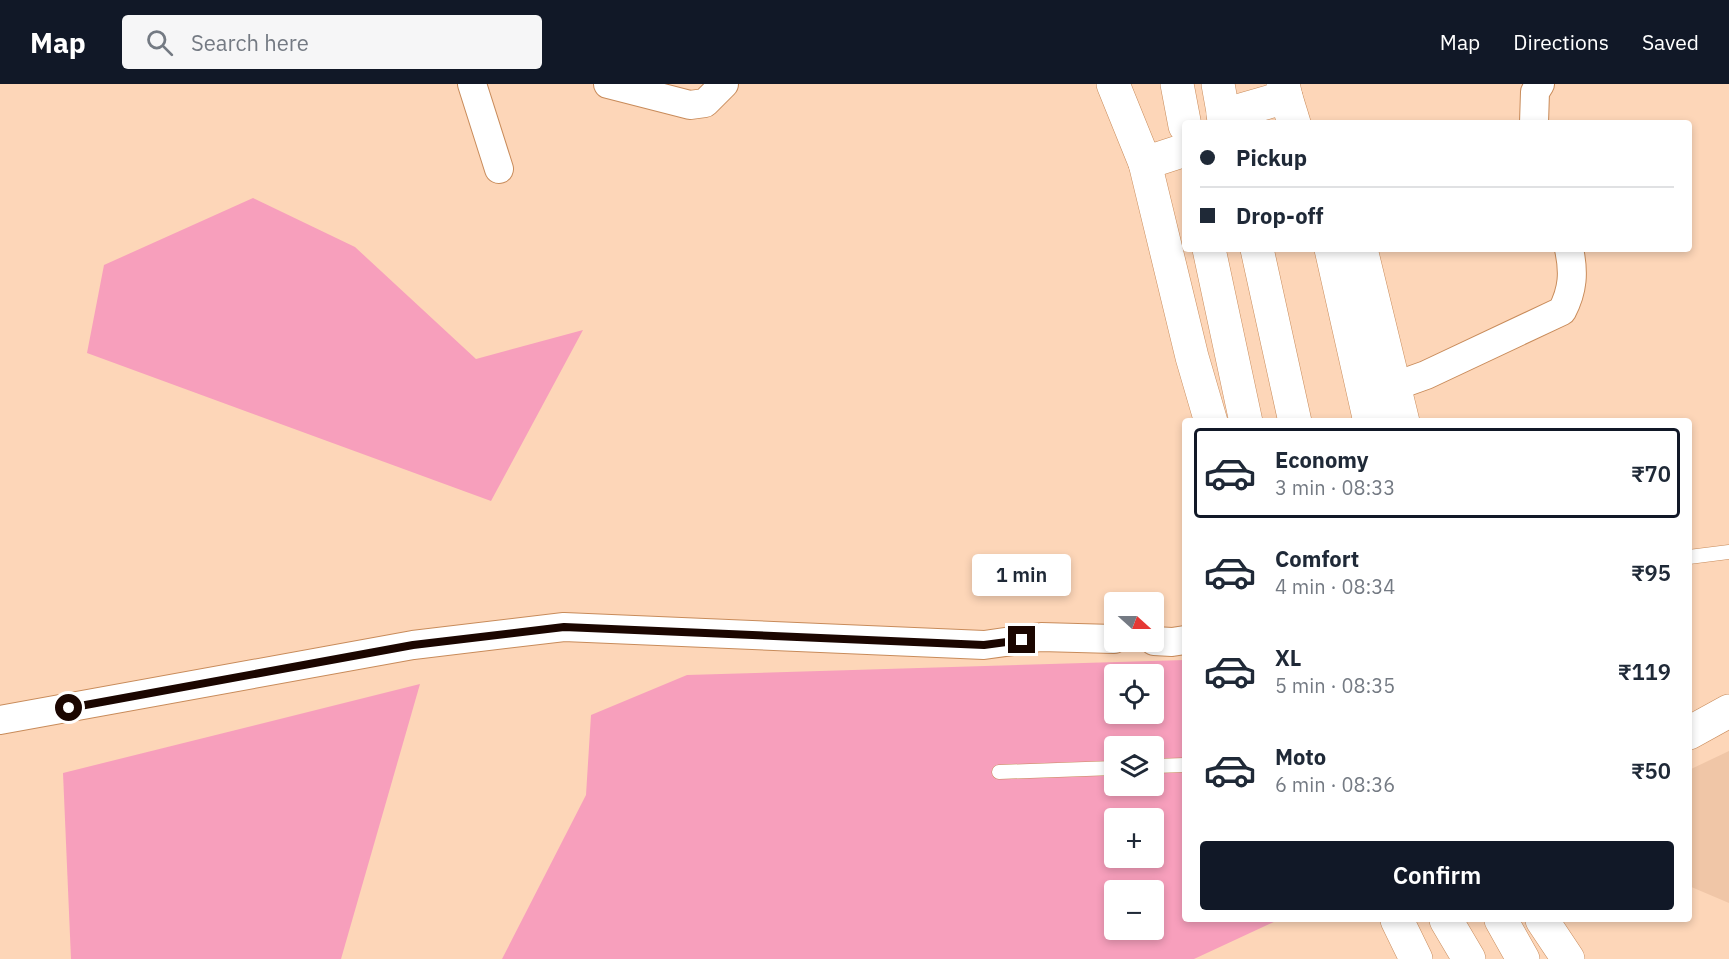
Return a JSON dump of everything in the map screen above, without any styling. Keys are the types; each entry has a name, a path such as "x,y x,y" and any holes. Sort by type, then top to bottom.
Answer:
{"main road":[{"path":"1113,84 1145,163 1192,357 1211,418"},
{"path":"1178,87 1184,120"},
{"path":"1222,107 1288,101"},
{"path":"1145,163 1182,151"},
{"path":"1210,252 1245,418"},
{"path":"1258,252 1295,418"},
{"path":"1333,252 1376,402 1398,418"},
{"path":"1361,252 1376,402"},
{"path":"1692,731 1729,711"},
{"path":"1398,922 1410,957"},
{"path":"1447,922 1469,959"},
{"path":"1502,922 1522,959"},
{"path":"1543,922 1568,959"}],"street":[{"path":"472,84 500,169"},
{"path":"608,84 690,105 705,103 724,84"},
{"path":"1534,120 1535,92 1540,84"},
{"path":"1376,402 1426,375 1562,311 1568,300 1574,272 1570,252"},
{"path":"0,720 413,645 564,627 984,645 1041,637 1104,639"},
{"path":"1164,641 1182,640"}],"lane":[{"path":"1692,557 1729,552"},
{"path":"1164,766 1182,765"},
{"path":"999,772 1104,768"}],"shaded area":[{"path":"253,198 355,247 476,359 583,330 491,501 87,353 104,265"},
{"path":"1182,660 1182,922 1274,922 1194,959 502,959 586,795 591,715 687,675"},
{"path":"420,684 341,959 71,959 63,773"},
{"path":"1729,751 1729,903 1692,887 1692,769"}],"route":[{"path":"69,708 413,645 564,627 984,645 1022,640"}]}
